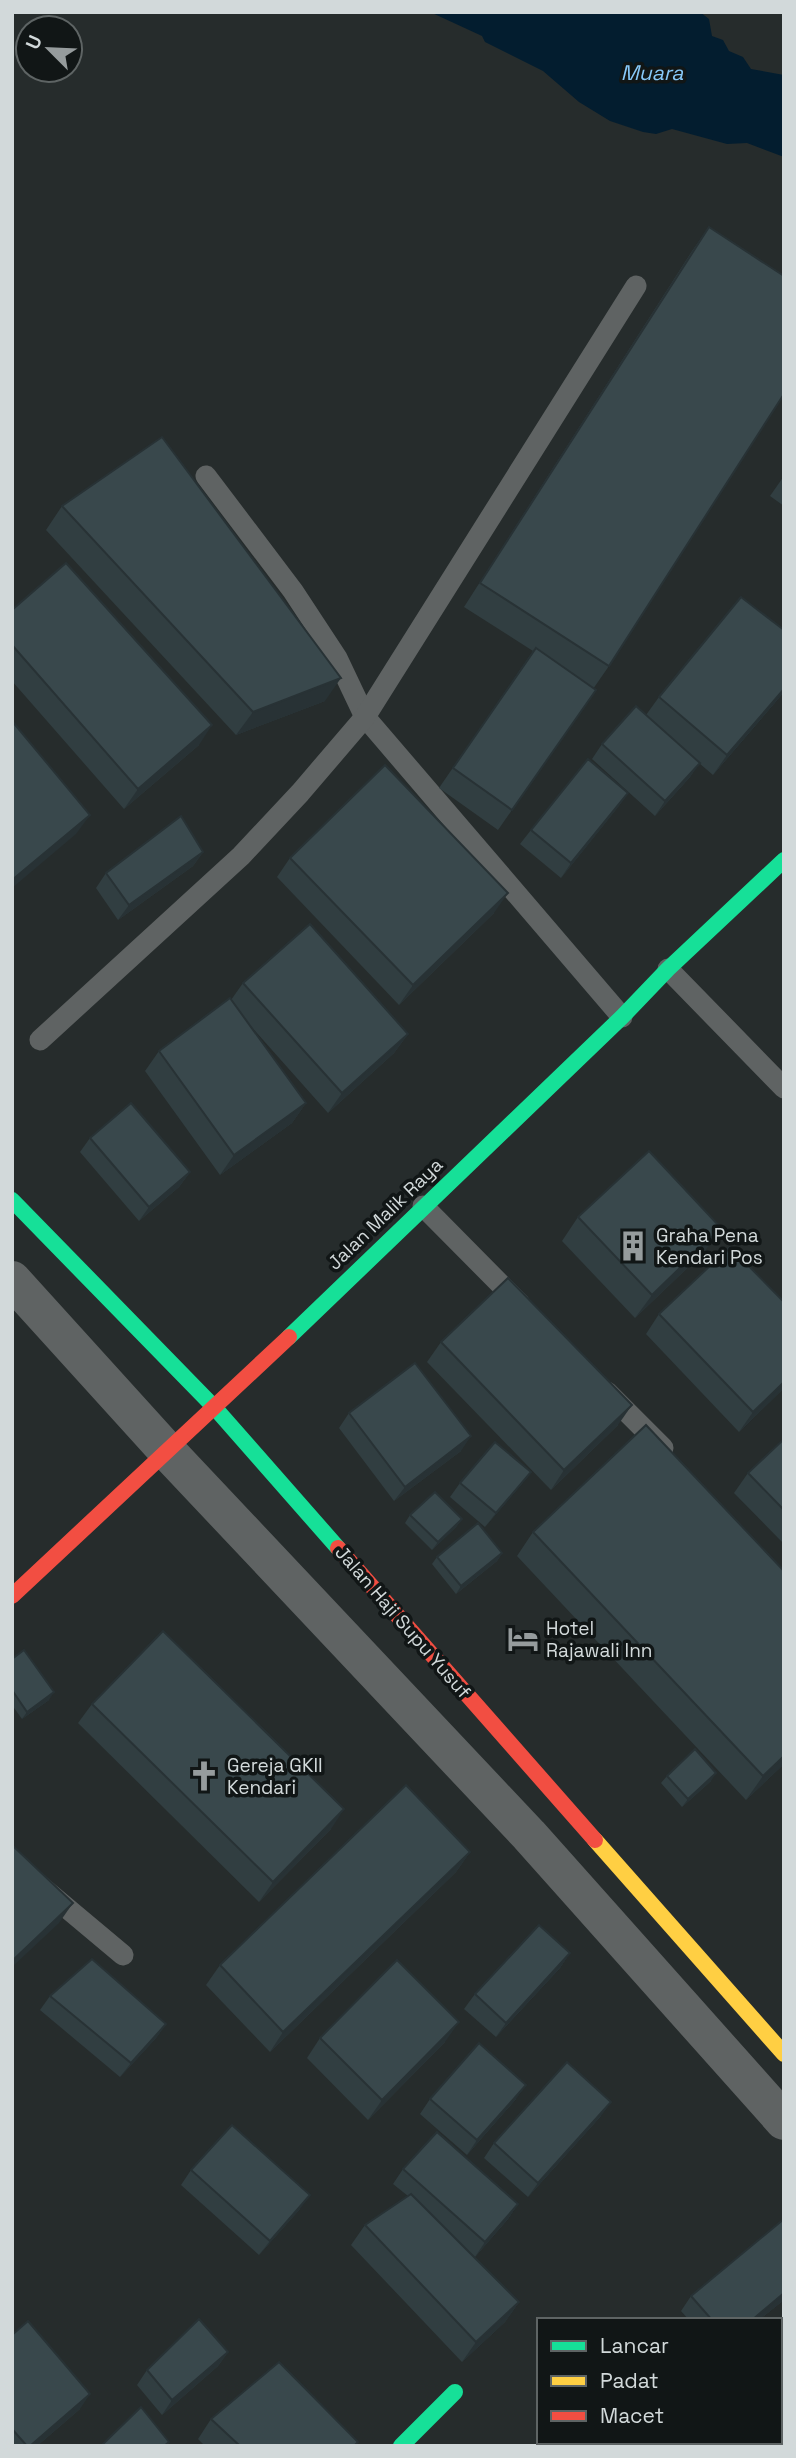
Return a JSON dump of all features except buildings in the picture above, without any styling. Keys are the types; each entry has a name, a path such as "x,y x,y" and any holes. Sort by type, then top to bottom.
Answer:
{"street":[{"name":"Jalan Malik Raya","path":"12,1596 215,1408 784,860"},
{"name":"Jalan Haji Supu Yusuf","path":"12,1200 215,1408 784,2053"},
{"path":"12,1280 167,1451 529,1835 784,2121"},
{"path":"401,2446 455,2392"}],"lane":[{"path":"40,1040 241,856 365,717 636,286"},
{"path":"206,476 293,591 337,658 365,717 622,1017"},
{"path":"668,969 784,1088"},
{"path":"423,1206 531,1315"},
{"path":"589,1374 677,1463"},
{"path":"12,1862 123,1955"}],"water":[{"name":"Muara","path":"430,12 700,12 709,19 712,36 723,40 729,51 743,57 751,69 784,75 784,157 747,143 727,144 672,129 656,134 643,132 610,121 579,102 543,71 485,42 482,36"}],"traffic: fast":[{"path":"289,1337 784,860"},
{"path":"12,1200 215,1408 338,1548"},
{"path":"401,2446 455,2392"}],"traffic: slow":[{"path":"595,1840 784,2054"}],"traffic: jam":[{"path":"12,1596 289,1337"},
{"path":"338,1548 595,1840"}],"place":[{"name":"Graha Pena Kendari Pos","path":"633,1246"},
{"name":"Hotel Rajawali Inn","path":"523,1639"},
{"name":"Gereja GKII Kendari","path":"204,1776"}]}
